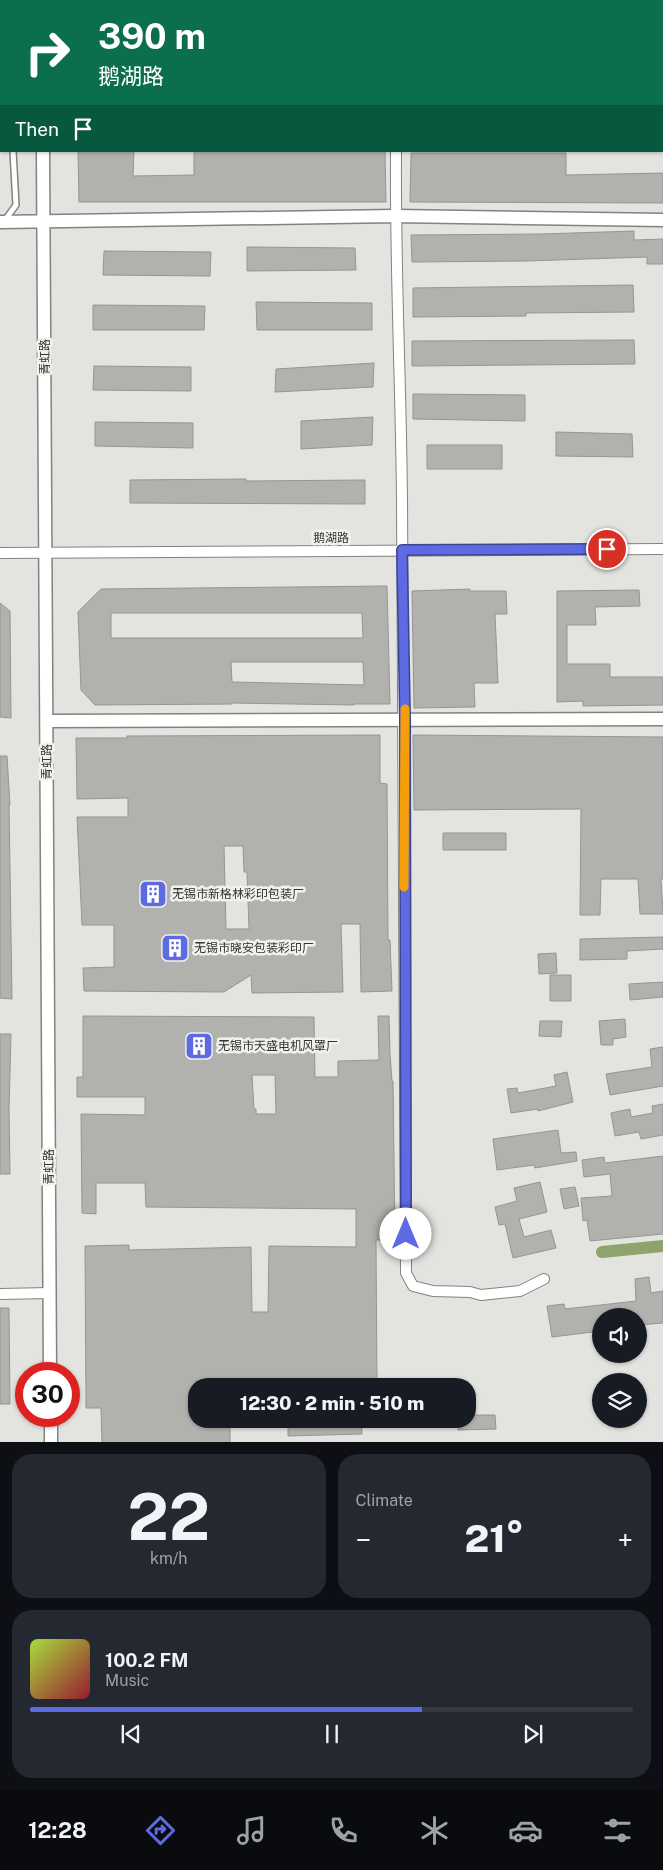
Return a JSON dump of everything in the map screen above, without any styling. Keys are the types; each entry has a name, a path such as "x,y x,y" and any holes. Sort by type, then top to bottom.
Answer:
{"street":[{"name":"青虹路","path":"43,152 45,222 50,1362"},
{"path":"396,152 395,216 405,720 406,1272 413,1286 432,1291 470,1292 481,1295 520,1291 544,1279"},
{"path":"2,222 395,216 663,220"},
{"name":"鹅湖路","path":"0,553 663,549"},
{"path":"47,721 663,720"},
{"path":"0,1294 50,1294"},
{"path":"51,1427 51,1442"}],"lane":[{"path":"2,222 16,204 13,152"}],"building":[{"path":"78,152 134,152 133,176 194,175 194,152 385,152 386,202 79,202"},
{"path":"411,153 566,153 566,175 663,173 663,203 410,202"},
{"path":"634,231 634,240 663,239 663,264 647,264 647,257 412,262 411,235"},
{"path":"247,247 355,248 356,270 247,271"},
{"path":"104,251 211,252 210,276 103,275"},
{"path":"633,285 634,312 526,313 526,316 413,317 413,288"},
{"path":"256,302 372,303 372,330 257,330"},
{"path":"93,305 205,306 204,330 93,330"},
{"path":"634,340 635,364 412,366 412,341"},
{"path":"374,363 373,387 275,392 276,369"},
{"path":"94,366 191,367 191,391 93,390"},
{"path":"413,394 525,395 525,421 413,419"},
{"path":"373,417 372,445 301,449 301,421"},
{"path":"95,422 193,423 193,448 95,446"},
{"path":"556,432 632,434 633,457 556,456"},
{"path":"427,445 502,445 502,469 427,469"},
{"path":"246,479 246,481 365,480 365,504 130,503 130,480"},
{"path":"387,586 390,704 232,703 95,705 81,690 78,612 101,589","holes":["111,613 362,613 363,638 111,638","231,662 363,662 364,685 232,682"]},
{"path":"470,589 470,591 506,591 507,614 495,614 498,683 474,683 475,707 414,708 412,591"},
{"path":"639,590 640,606 595,607 596,625 567,625 567,664 610,664 610,677 663,677 663,705 583,706 583,701 557,702 557,591"},
{"path":"0,603 10,611 11,718 0,717"},
{"path":"380,735 380,783 387,784 388,940 390,940 392,991 361,992 360,924 341,924 343,992 252,993 251,975 224,992 84,991 83,968 114,967 114,925 82,925 77,817 128,817 128,798 77,799 76,738 127,738 127,736","holes":["224,846 243,846 244,872 247,872 249,929 226,929"]},
{"path":"413,735 663,737 663,879 661,879 663,914 640,914 638,879 601,879 600,915 580,915 581,809 414,810"},
{"path":"0,756 7,756 10,805 12,999 0,998"},
{"path":"443,833 506,833 506,850 443,850"},
{"path":"663,937 663,949 627,951 627,959 580,960 580,939"},
{"path":"556,953 557,973 539,974 538,954"},
{"path":"550,975 571,975 571,1001 550,1001"},
{"path":"663,982 663,997 630,1000 629,984"},
{"path":"83,1016 314,1017 315,1077 338,1077 338,1061 379,1060 378,1016 389,1016 393,1081 395,1240 376,1240 377,1378 188,1378 188,1428 230,1428 230,1442 102,1442 101,1408 86,1408 85,1246 129,1245 129,1250 251,1247 252,1312 268,1312 269,1246 356,1247 356,1209 146,1207 145,1183 96,1183 96,1214 82,1213 81,1114 145,1115 145,1097 77,1097 77,1077 83,1077","holes":["252,1075 275,1075 276,1114 256,1114"]},
{"path":"625,1019 626,1037 613,1039 613,1045 601,1045 599,1021"},
{"path":"540,1021 562,1021 561,1037 539,1036"},
{"path":"0,1034 11,1034 10,1174 0,1174"},
{"path":"663,1047 663,1086 610,1095 606,1074 652,1067 650,1049"},
{"path":"567,1072 573,1102 538,1111 538,1109 511,1113 507,1089 517,1088 518,1093 556,1086 554,1075"},
{"path":"663,1104 663,1135 641,1139 639,1132 615,1136 611,1113 630,1109 631,1117 653,1113 652,1106"},
{"path":"558,1130 561,1153 576,1152 577,1161 535,1168 534,1165 497,1170 493,1139"},
{"path":"663,1156 663,1234 590,1241 587,1220 583,1221 581,1198 612,1196 610,1174 584,1177 582,1160 604,1157 605,1163"},
{"path":"540,1182 547,1212 519,1219 524,1237 551,1230 556,1248 513,1258 505,1224 499,1225 495,1207 517,1201 514,1188"},
{"path":"575,1187 579,1206 564,1209 560,1189"},
{"path":"649,1277 651,1293 663,1291 663,1323 647,1324 647,1308 592,1308 592,1332 552,1337 547,1306 564,1304 565,1309 636,1301 635,1279"},
{"path":"0,1308 9,1308 10,1404 0,1404"},
{"path":"476,1415 495,1415 496,1429 458,1430 458,1428 476,1428"},
{"path":"288,1428 362,1428 362,1434 288,1436"}],"waterway":[{"path":"602,1252 663,1246"}],"slow traffic":[{"path":"404,887 405,709"}],"place":[{"name":"无锡市新格林彩印包装厂","path":"153,894"},
{"name":"无锡市晓安包装彩印厂","path":"175,948"},
{"name":"无锡市天盛电机风罩厂","path":"199,1046"}],"route":[{"path":"406,1234 405,720 402,550 607,549"}]}
